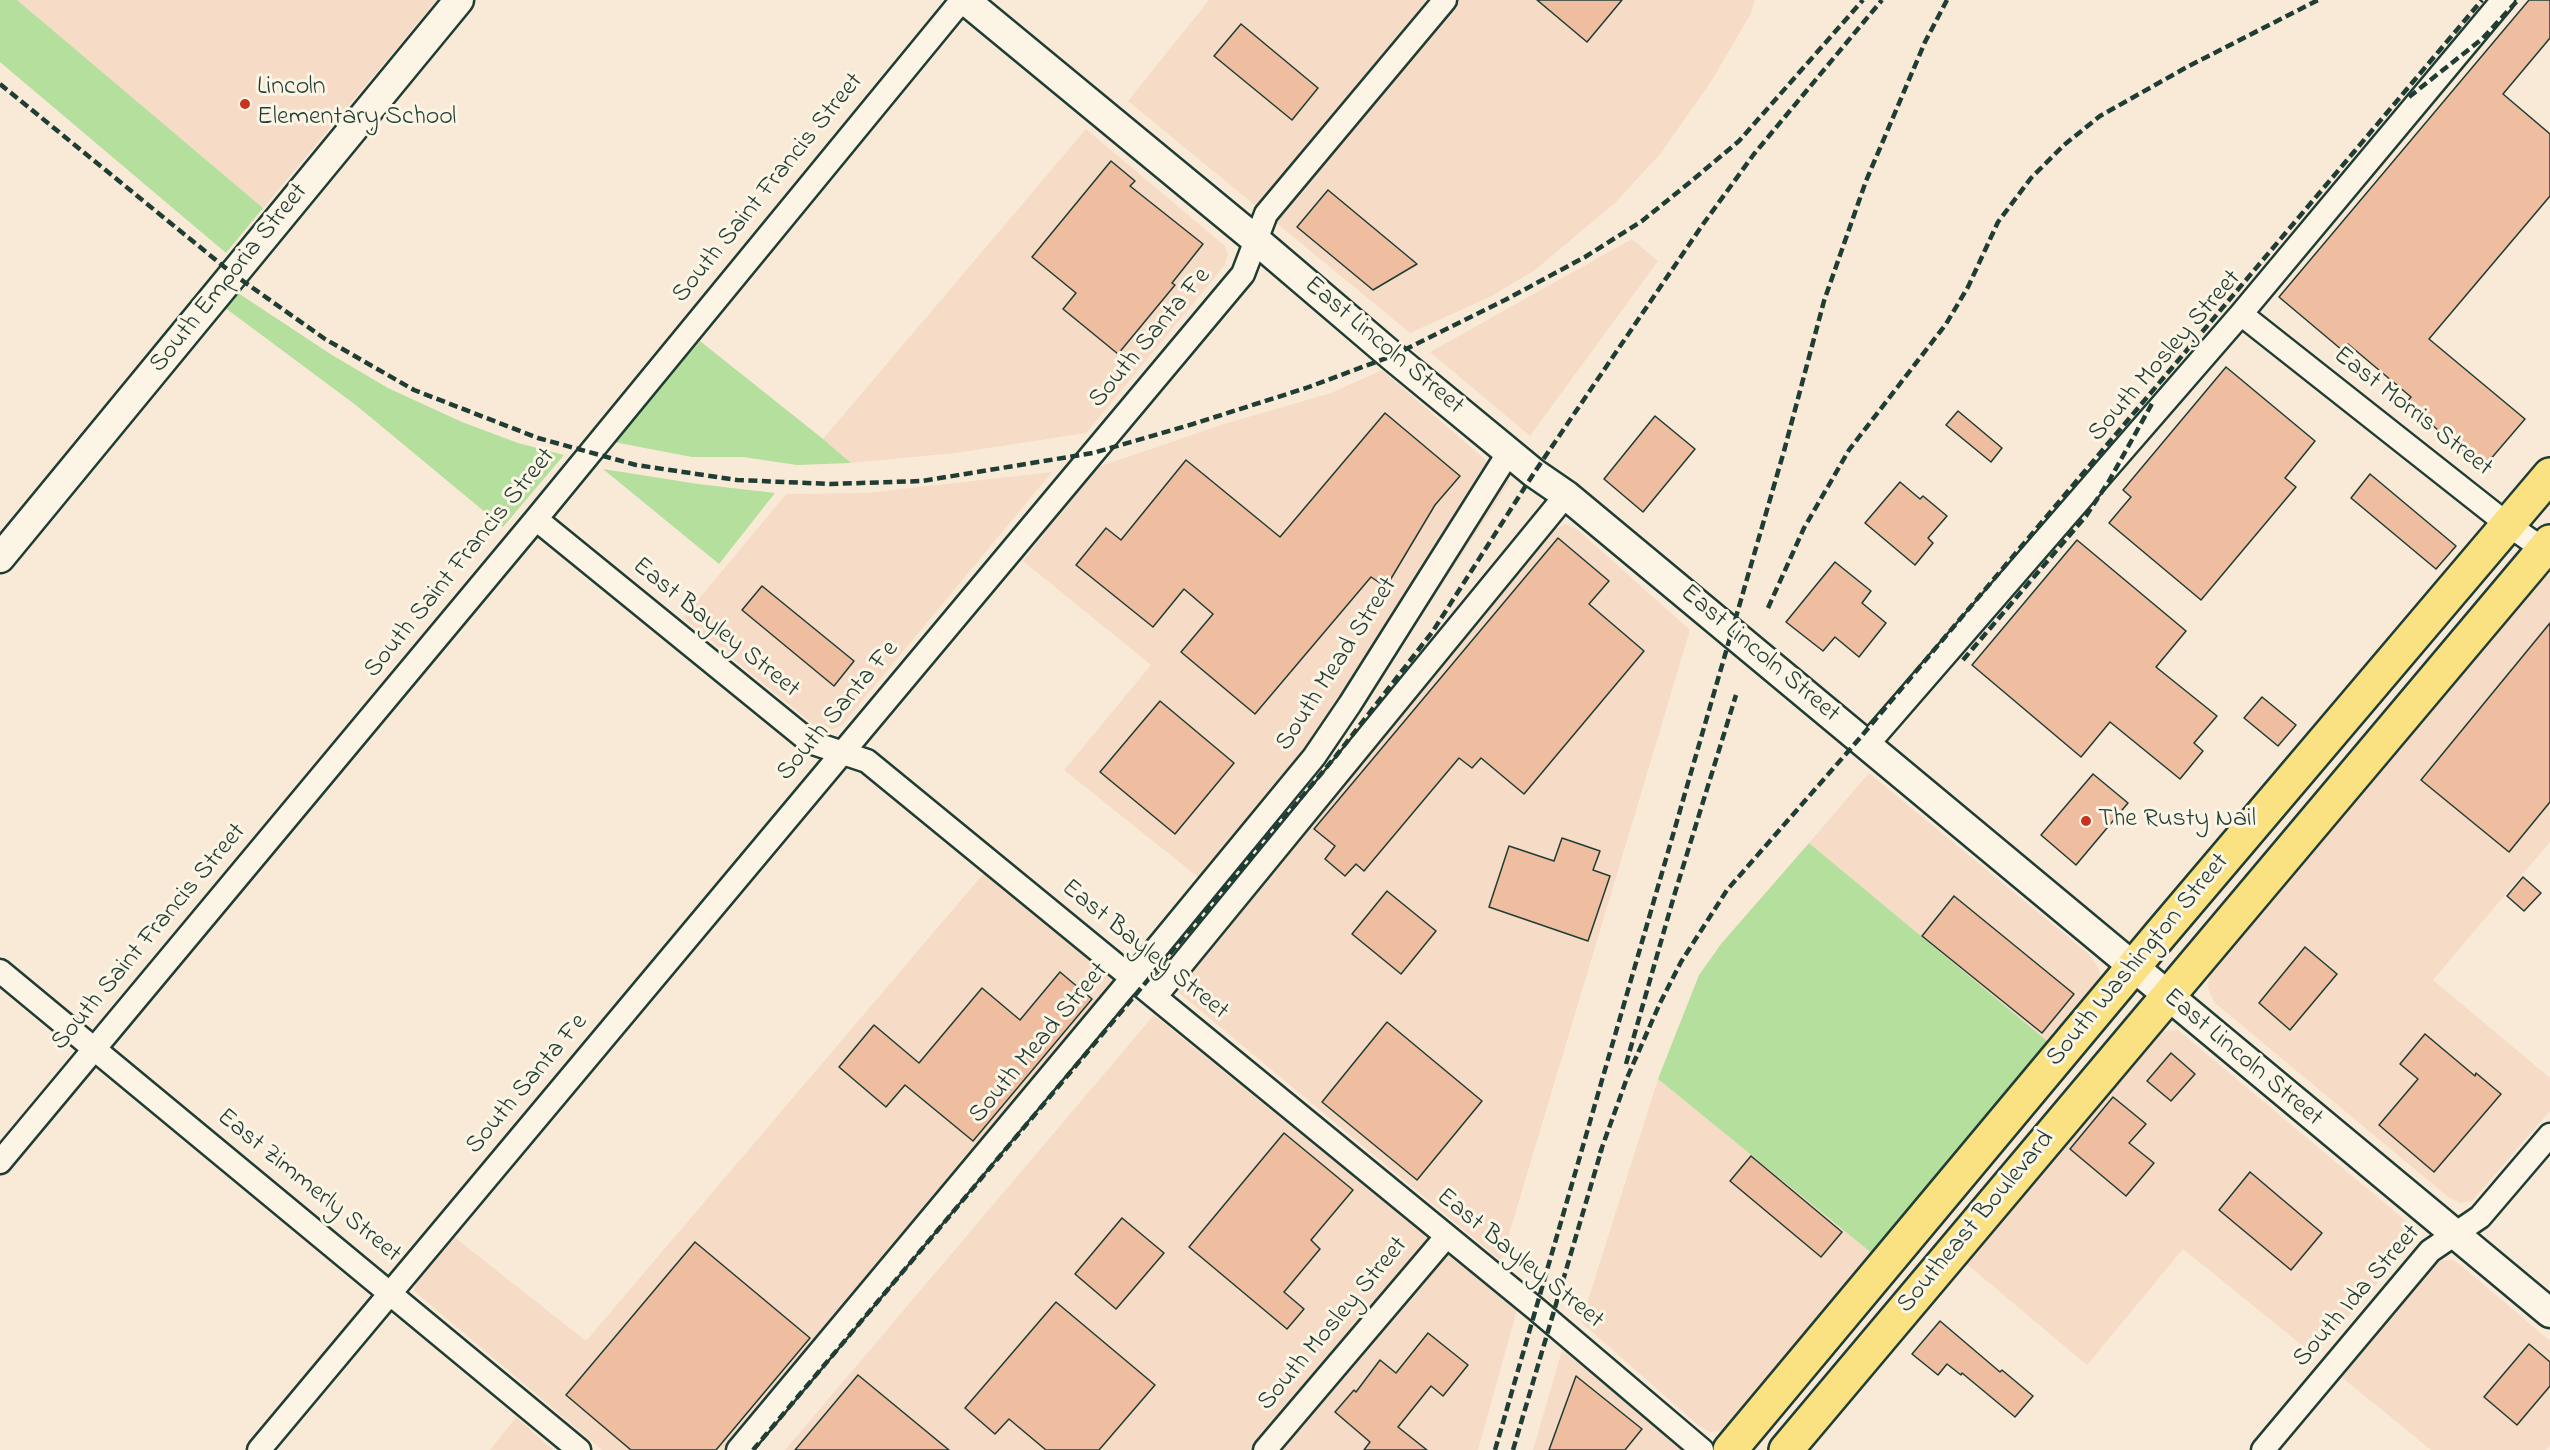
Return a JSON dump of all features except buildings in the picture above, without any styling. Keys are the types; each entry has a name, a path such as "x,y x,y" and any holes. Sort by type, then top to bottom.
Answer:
{"main road":[{"name":"South Washington Street","path":"1730,1450 2133,968 2550,475"},
{"name":"South Washington Street","path":"2167,996 2548,548"},
{"name":"Southeast Boulevard","path":"1786,1450 2167,996"}],"street":[{"name":"South Emporia Street","path":"0,558 459,0"},
{"name":"East Lincoln Street","path":"963,0 1256,240 1509,452 1566,495 2550,1313"},
{"name":"South Saint Francis Street","path":"0,1162 536,519 963,0"},
{"name":"South Santa Fe","path":"259,1450 1243,274 1266,214 1445,0"},
{"name":"South Mosley Street","path":"1867,745 2241,314 2503,0"},
{"name":"East Morris Street","path":"2241,314 2507,524 2548,548"},
{"name":"South Mead Street","path":"738,1450 1314,757 1509,452"},
{"path":"1155,997 1566,495"},
{"name":"East Bayley Street","path":"536,519 810,742 867,761 1544,1316 1702,1450"},
{"name":"East Zimmerly Street","path":"0,971 391,1292 579,1450"},
{"name":"South Ida Street","path":"2263,1450 2430,1251 2480,1217 2550,1135"},
{"name":"South Mosley Street","path":"1265,1450 1446,1237"}],"shaded area":[{"name":"Lincoln Elementary School","path":"17,0 437,0 263,208"},
{"path":"1209,0 1755,0 1750,15 1712,80 1661,153 1616,202 1535,270 1492,296 1410,333 1128,101"},
{"path":"1086,129 1225,246 1228,255 1224,266 1086,433 956,453 851,463 823,439"},
{"path":"1632,239 1658,261 1530,436 1430,352"},
{"path":"1382,370 1510,481 1353,721 1213,889 1064,770 1151,665 1023,561 1095,468 1224,424 1331,393"},
{"path":"1052,472 842,725 833,729 820,730 683,618 786,494 866,493"},
{"path":"1565,524 1578,530 1690,630 1501,1261 1178,992 1182,981 1555,529"},
{"path":"2550,575 2550,842 2433,980 2550,1078 2550,1111 2472,1201 2460,1203 2448,1197 2215,1003 2208,989 2209,976 2217,961 2531,582"},
{"path":"1869,773 2090,955 2099,969 2101,982 2052,1045 1809,843"},
{"path":"984,873 1116,982 723,1450 602,1450 414,1291 416,1282 453,1236 586,1341"},
{"path":"1154,1015 1517,1310 1478,1450 785,1450"},
{"path":"2178,1030 2412,1226 2415,1235 2409,1247 2314,1355 2183,1249 2087,1365 1963,1261 2147,1039 2164,1031"},
{"path":"1658,1079 1874,1255 1735,1422 1723,1431 1711,1432 1699,1426 1581,1322"},
{"path":"2442,1260 2453,1260 2463,1267 2550,1341 2550,1445 2546,1450 2431,1450 2339,1375 2423,1272"},
{"path":"1562,1350 1684,1450 1533,1450"},
{"path":"516,1417 553,1450 490,1450"}],"green space":[{"path":"0,0 17,0 263,208 226,253 0,62"},
{"path":"238,293 332,355 388,388 462,422 518,443 564,455 503,527 357,406 224,307"},
{"path":"700,341 851,463 797,465 743,457 692,457 614,442"},
{"path":"603,469 698,484 775,493 719,564"},
{"path":"1809,843 2052,1045 1874,1255 1658,1079 1699,975 1721,944"}],"railway":[{"path":"0,84 233,274 325,339 414,390 538,438 636,465 737,480 831,484 922,481 1093,453 1193,424 1306,388 1392,356 1505,300 1585,257 1642,221 1689,183 1739,141 1863,0"},
{"path":"753,1450 1336,756 1433,631 1534,473 1701,227 1754,154 1882,0"},
{"path":"1495,1450 1784,451 1824,301 1866,181 1925,42 1947,0"},
{"path":"1768,608 1804,528 1849,450 1946,324 1968,287 1998,222 2031,178 2064,145 2100,116 2187,67 2318,0"},
{"path":"1600,1153 1627,1078 1660,1003 1681,962 1727,890 1859,739 2482,0"},
{"path":"2409,97 2482,39 2518,0"},
{"path":"1963,660 2086,516 2109,481 2154,400"},
{"path":"1626,1064 1674,896 1736,695"},
{"path":"1513,1450 1602,1148"}],"place":[{"name":"Lincoln Elementary School","path":"245,104"},
{"name":"The Rusty Nail","path":"2086,821"}]}
